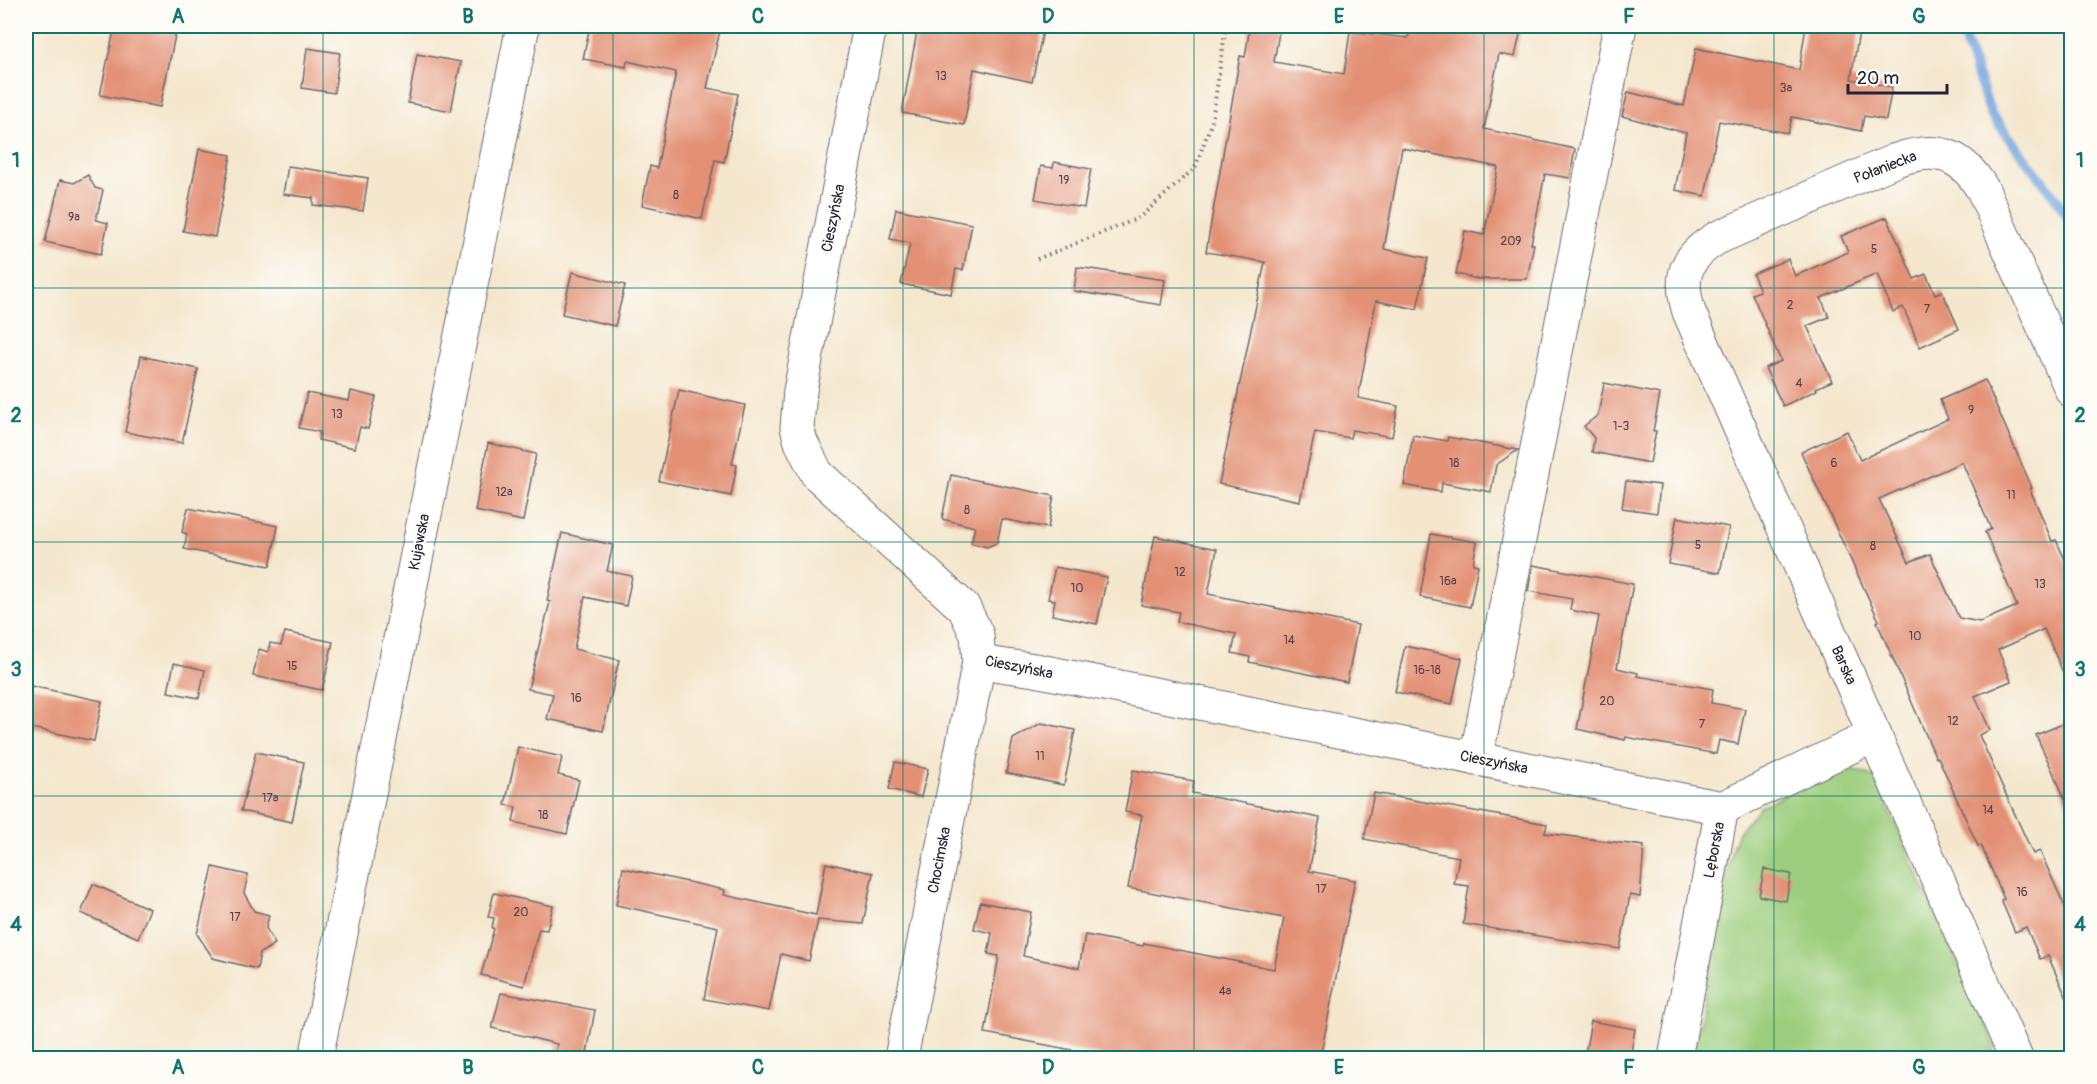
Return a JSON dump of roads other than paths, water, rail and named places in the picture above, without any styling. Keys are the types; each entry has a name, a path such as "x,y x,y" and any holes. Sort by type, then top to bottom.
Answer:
{"street":[{"name":"Kujawska","path":"316,1059 523,26"},
{"name":"Cieszyńska","path":"870,26 800,391 797,427 801,442 817,474 964,609 977,635 980,662 1047,672 1722,808"},
{"path":"1476,759 1620,26"},
{"name":"Połaniecka","path":"1686,269 1693,257 1704,246 1718,238 1886,164 1914,154 1932,152 1947,155 1962,163 1983,190 2072,391"},
{"name":"Barska","path":"1686,269 1683,283 1684,297 1689,312 2016,1059"},
{"name":"Chocimska","path":"901,1059 980,662"},
{"name":"Lęborska","path":"1675,1059 1722,808 1875,735"}],"waterway":[{"path":"1960,26 1991,114 2057,200 2072,225"}]}
